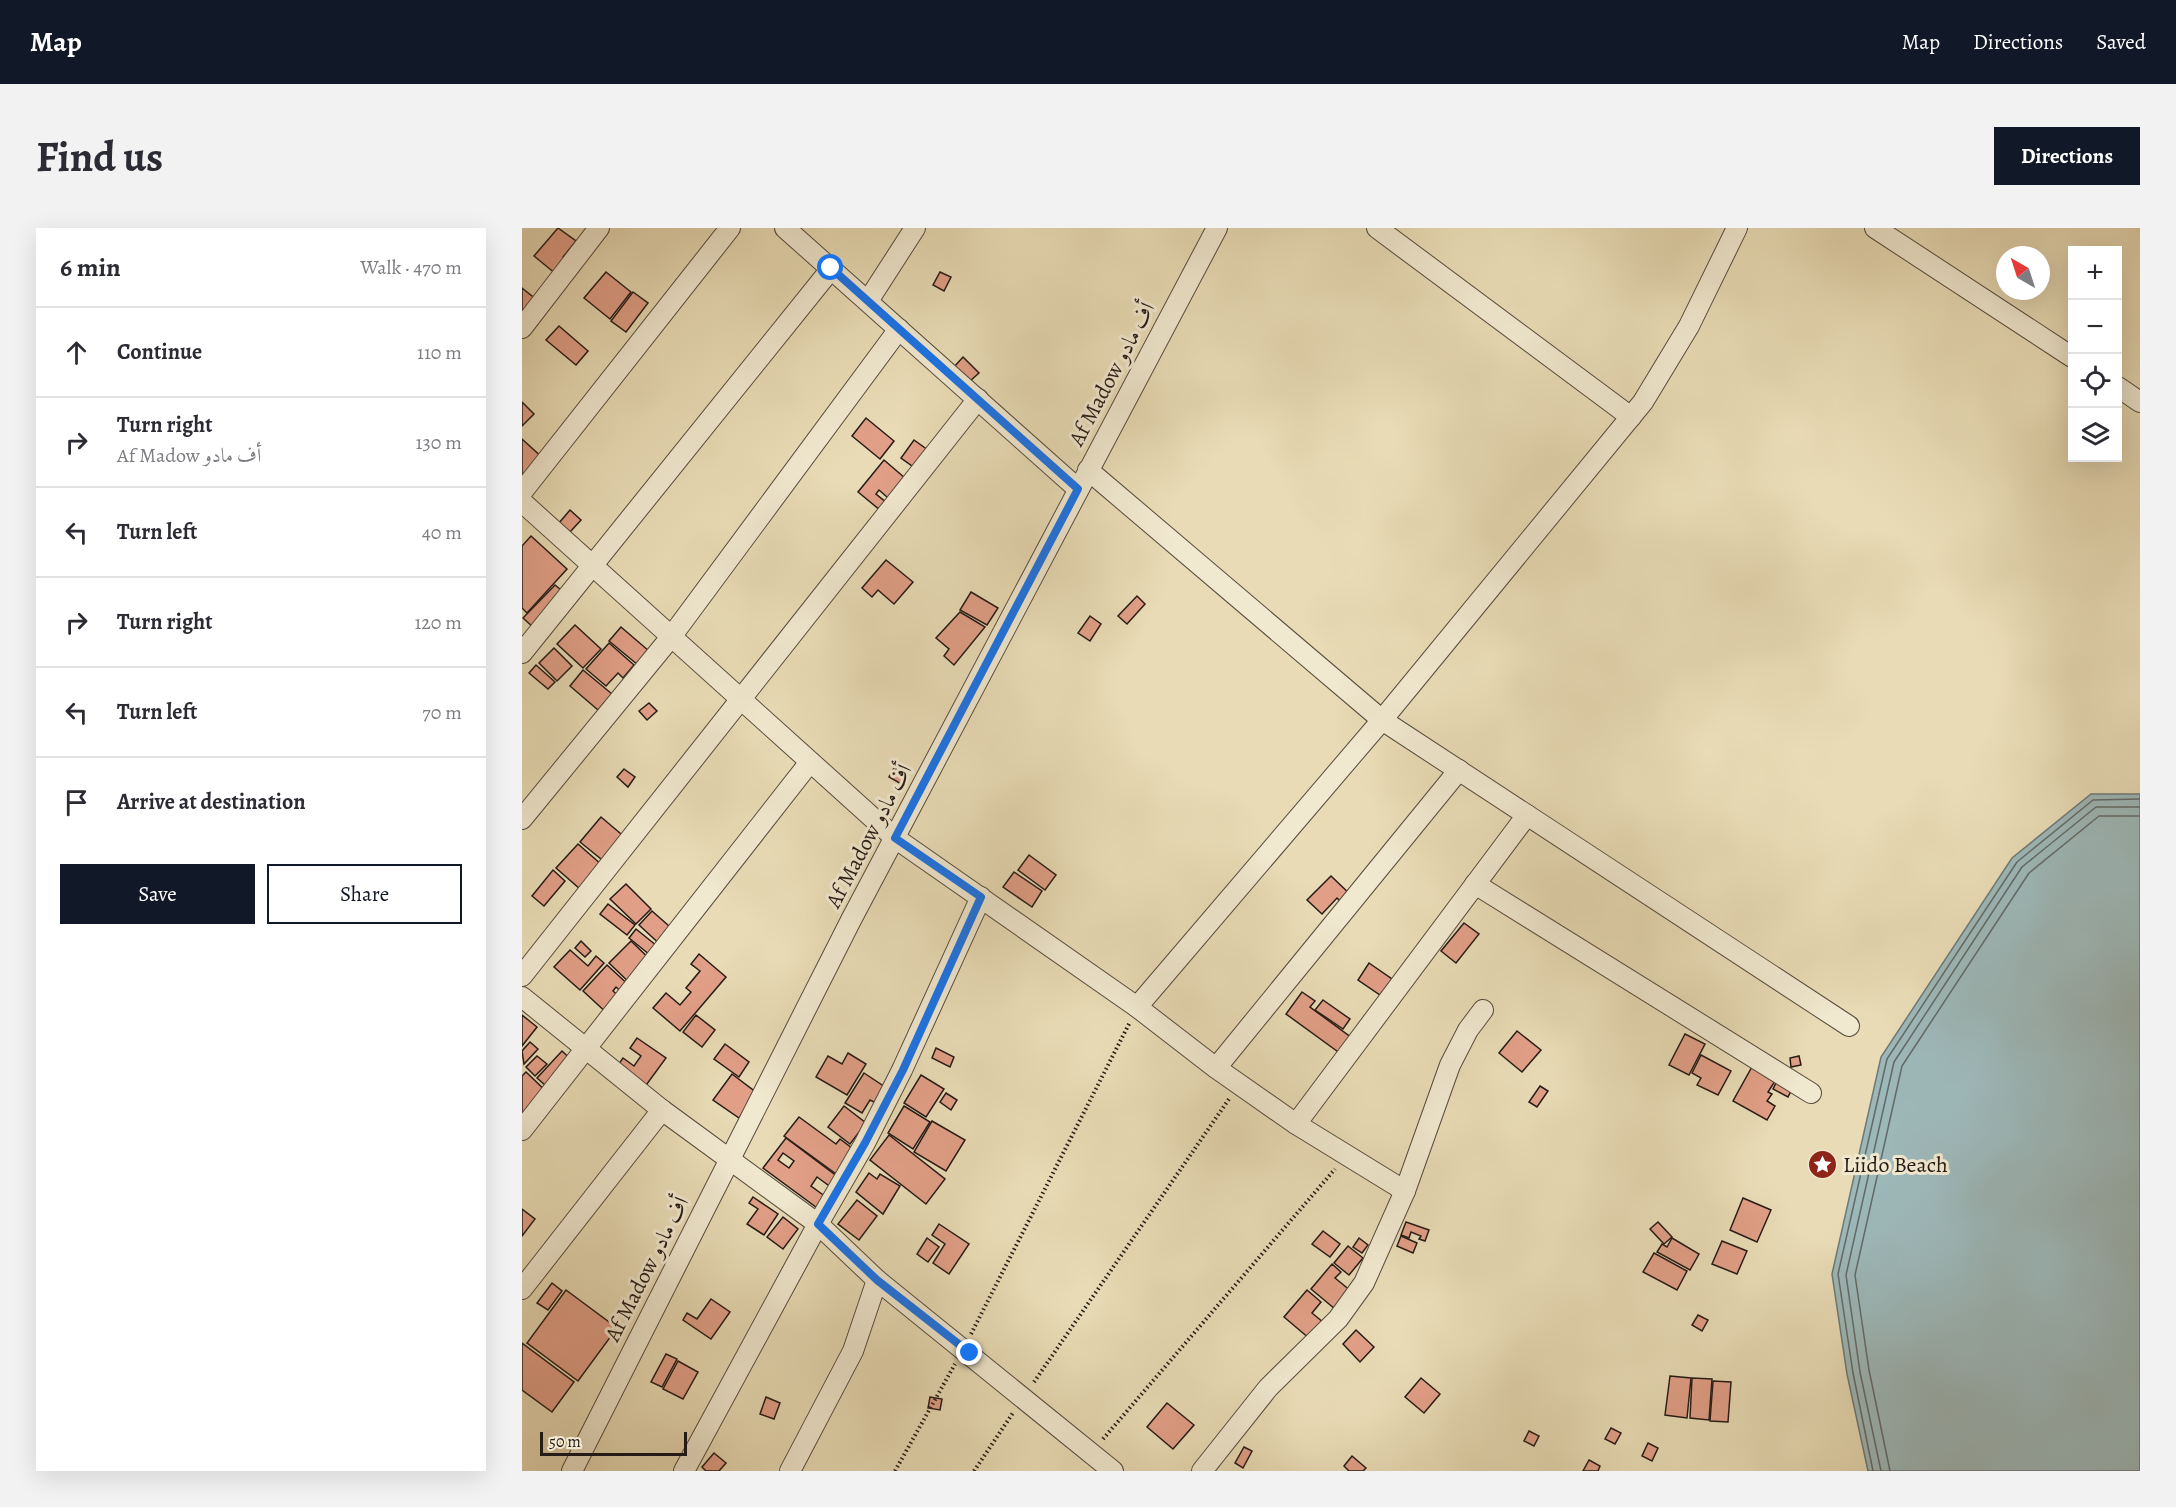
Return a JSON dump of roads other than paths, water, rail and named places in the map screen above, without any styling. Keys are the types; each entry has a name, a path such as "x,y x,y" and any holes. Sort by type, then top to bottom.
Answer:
{"street":[{"path":"522,328 599,228"},
{"path":"522,492 730,228"},
{"path":"785,228 1078,489"},
{"path":"868,301 915,228"},
{"name":"Af Madow أف مادو","path":"572,1471 728,1159 1217,228"},
{"path":"1377,228 1631,417"},
{"path":"1137,1007 1382,720 1643,402 1689,326 1737,228"},
{"path":"1875,228 2068,354"},
{"path":"522,653 831,268"},
{"path":"522,819 671,637 899,329"},
{"path":"2122,390 2140,402"},
{"path":"522,976 978,399"},
{"path":"1088,470 1382,720 1849,1026"},
{"path":"522,502 895,838 1137,1007 1216,1068 1296,1124 1405,1191"},
{"path":"522,1130 810,762"},
{"path":"1216,1068 1459,770"},
{"path":"1296,1124 1527,815"},
{"path":"1475,884 1811,1093"},
{"path":"684,1471 903,1070 981,897"},
{"path":"522,997 662,1110 818,1224 877,1280 1113,1471"},
{"path":"1202,1471 1268,1388 1344,1310 1364,1282 1405,1191 1450,1065 1468,1030 1483,1010"},
{"path":"522,1289 662,1110"},
{"path":"790,1471 853,1351 877,1280"}],"water":[{"path":"2091,794 2140,794 2140,1471 1868,1471 1847,1374 1832,1274 1881,1057 2012,858"}],"place":[{"name":"Liido Beach","path":"1822,1165"}]}
